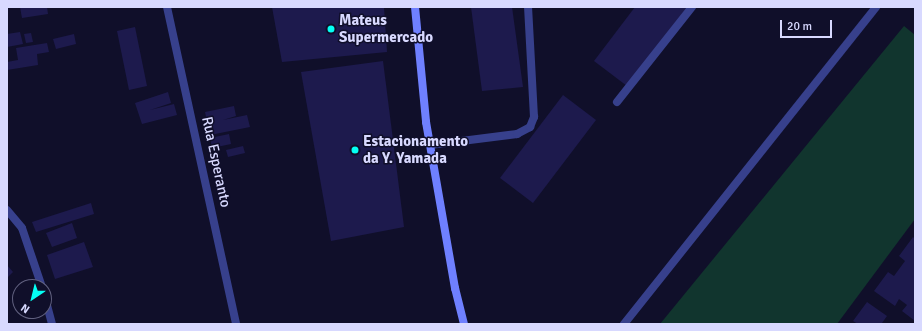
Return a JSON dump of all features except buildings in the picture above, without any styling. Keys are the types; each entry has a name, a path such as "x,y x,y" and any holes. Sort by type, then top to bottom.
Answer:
{"main road":[{"path":"415,7 426,122 454,288 464,324"}],"street":[{"name":"Rua Esperanto","path":"168,7 236,324"},
{"path":"430,145 517,134 530,127 534,117 528,7"},
{"path":"617,102 692,7"},
{"path":"624,324 876,7"},
{"path":"7,210 22,228 39,279"}],"green space":[{"path":"904,26 915,35 915,219 837,324 660,324"}],"place":[{"name":"Mateus Supermercado","path":"331,29"},
{"name":"Estacionamento da Y. Yamada","path":"355,150"}]}
